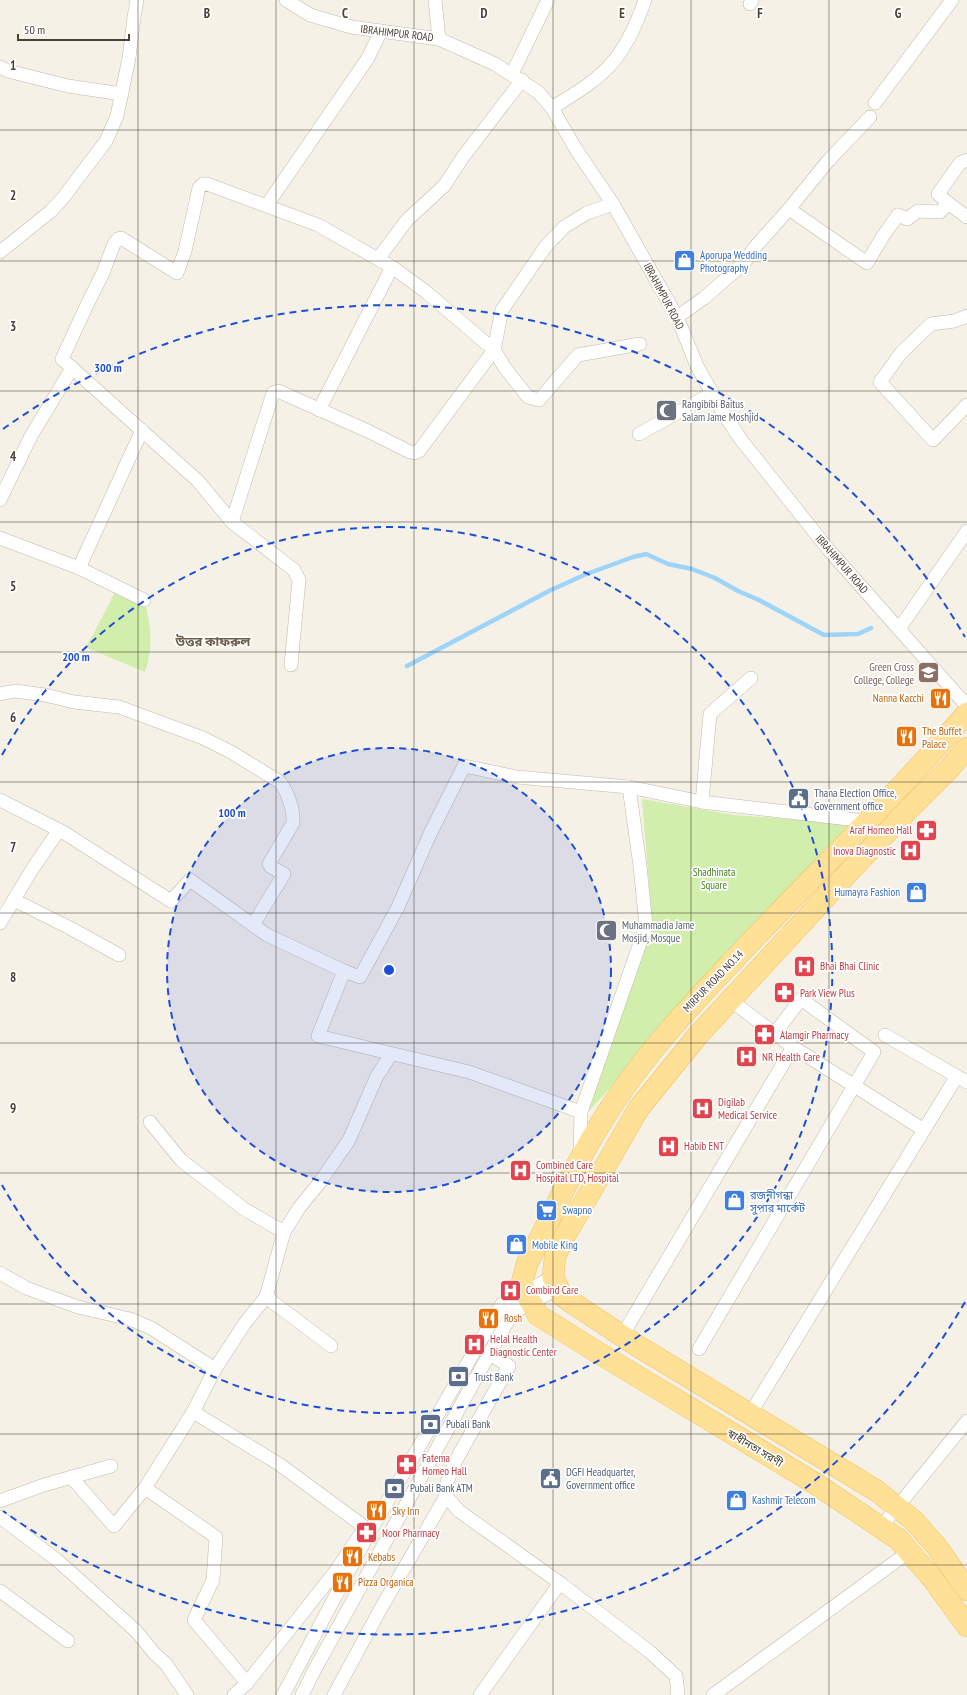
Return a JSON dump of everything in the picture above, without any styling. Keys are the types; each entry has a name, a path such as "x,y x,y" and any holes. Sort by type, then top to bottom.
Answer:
{"main road":[{"name":"MIRPUR ROAD NO.14","path":"528,1297 522,1282 527,1264 580,1160 619,1095 679,1018 866,821 930,756 967,713"},
{"path":"967,748 948,770 844,877 698,1034 639,1108 563,1239 556,1257 558,1287 622,1336 877,1491 910,1517 937,1547 967,1590"},
{"name":"স্বাধীনতা সরণী","path":"528,1297 538,1315 816,1484 898,1539 910,1551 967,1626"}],"street":[{"path":"0,252 51,211 63,198 106,141 117,116 122,94 129,58 137,0"},
{"name":"IBRAHIMPUR ROAD","path":"286,0 310,15 350,27 439,39 495,64 538,92 552,108 577,151 613,204 678,317 697,366 713,392 725,416 742,441 828,549 967,706"},
{"path":"435,0 439,39"},
{"path":"378,259 407,220 444,186 517,77 548,0"},
{"path":"552,108 584,87 612,63 633,30 644,0"},
{"path":"875,103 952,0"},
{"path":"267,205 368,58 381,31"},
{"path":"0,67 8,71 68,86 122,94"},
{"path":"678,317 732,275 828,161 870,117"},
{"path":"967,160 960,163 938,194 967,217"},
{"path":"291,665 299,580 294,570 232,522 198,481 62,359 103,273 114,244 118,239 121,238 177,273 185,251 199,188 203,184 207,184 267,205 318,225 392,267 425,291 494,350 505,368 528,398 538,400 578,355 640,344"},
{"path":"789,209 868,263 883,236 898,215 908,219 918,211 940,212 948,202"},
{"path":"232,522 273,393 278,391 415,453 419,451 494,350 502,310 546,246 564,227 587,213 613,204"},
{"path":"319,410 392,267"},
{"path":"967,316 954,321 931,324 901,353 880,382 933,440 967,405"},
{"path":"0,500 30,436 72,368"},
{"path":"639,434 713,392"},
{"path":"79,568 142,430"},
{"path":"899,629 967,531"},
{"path":"0,538 79,568 144,600"},
{"path":"702,802 710,714 752,678"},
{"path":"0,694 15,691 45,695 74,702 120,707 203,738 232,752 280,782 285,789 294,815 293,823 269,864 271,867 284,874 253,925"},
{"path":"0,800 59,830 171,901 190,880 267,935 360,977 398,907 430,834 464,766 517,777 629,787 702,802 866,821"},
{"path":"580,1160 581,1112 646,926 640,866 629,787"},
{"path":"0,923 33,868 59,830"},
{"path":"14,900 70,928 118,955"},
{"path":"344,971 318,1036 469,1072 581,1112"},
{"path":"699,1349 874,1052 801,999 775,1033"},
{"path":"730,1000 793,1047 924,1130"},
{"path":"750,1414 924,1130 962,1079 885,1036"},
{"path":"622,1336 793,1047"},
{"path":"71,1477 114,1526 145,1488 193,1412 215,1369 245,1323 266,1297 284,1232 299,1208 320,1182 349,1140 376,1078 391,1054"},
{"path":"150,1122 181,1160 244,1209 284,1232"},
{"path":"0,1273 26,1288 78,1307 130,1319 152,1328 215,1369"},
{"path":"283,1695 368,1529 502,1304 558,1287"},
{"path":"266,1297 331,1346"},
{"path":"302,1695 512,1314 528,1297"},
{"path":"334,1695 380,1610 446,1496 447,1482 456,1462 509,1366 490,1354"},
{"path":"193,1412 279,1464 368,1529"},
{"path":"881,1527 967,1422"},
{"path":"1,1499 111,1466"},
{"path":"145,1488 216,1537 212,1580 194,1620 247,1683"},
{"path":"446,1496 451,1504 459,1511 560,1583 650,1652 676,1676 677,1695"},
{"path":"0,1517 57,1560 136,1630 154,1653 166,1664 187,1695"},
{"path":"234,1695 247,1683 368,1529"},
{"path":"713,1695 910,1551"},
{"path":"480,1695 560,1583"},
{"path":"0,1591 68,1641"}],"green space":[{"path":"117,588 146,606 149,623 150,648 148,664 145,672 85,647 93,635"},
{"name":"Shadhinata Square","path":"642,799 734,815 857,824 716,972 588,1112 652,920"}],"waterway":[{"path":"407,666 549,591 584,575 633,557 646,554 668,564 692,569 715,578 824,635 858,634 871,628"}],"place":[{"name":"Aporupa Wedding Photography","path":"685,261"},
{"name":"Rangibibi Baitus Salam Jame Moshjid","path":"667,410"},
{"name":"Green Cross College, College","path":"929,673"},
{"name":"Nanna Kacchi","path":"940,698"},
{"name":"The Buffet Palace","path":"906,737"},
{"name":"Thana Election Office, Government office","path":"799,799"},
{"name":"Araf Homeo Hall","path":"927,830"},
{"name":"Inova Diagnostic","path":"911,851"},
{"name":"Humayra Fashion","path":"916,892"},
{"name":"Muhammadia Jame Mosjid, Mosque","path":"607,931"},
{"name":"Bhai Bhai Clinic","path":"805,966"},
{"name":"Park View Plus","path":"785,993"},
{"name":"Alamgir Pharmacy","path":"764,1035"},
{"name":"NR Health Care","path":"746,1057"},
{"name":"Digilab Medical Service","path":"702,1108"},
{"name":"Habib ENT","path":"669,1146"},
{"name":"Combined Care Hospital LTD, Hospital","path":"521,1171"},
{"name":"রজনীগন্ধা সুপার মার্কেট","path":"735,1201"},
{"name":"Swapno","path":"546,1210"},
{"name":"Mobile King","path":"517,1245"},
{"name":"Combind Care","path":"510,1290"},
{"name":"Rosh","path":"488,1318"},
{"name":"Helal Health Diagnostic Center","path":"474,1345"},
{"name":"Trust Bank","path":"458,1377"},
{"name":"Pubali Bank","path":"430,1424"},
{"name":"Fatema Homeo Hall","path":"407,1464"},
{"name":"DGFI Headquarter, Government office","path":"551,1478"},
{"name":"Pubali Bank ATM","path":"394,1488"},
{"name":"Kashmir Telecom","path":"737,1500"},
{"name":"Sky Inn","path":"376,1511"},
{"name":"Noor Pharmacy","path":"366,1533"},
{"name":"Kebabs","path":"352,1557"},
{"name":"Pizza Organica","path":"342,1582"}],"district":[{"name":"উত্তর কাফরুল","path":"213,641"}]}
